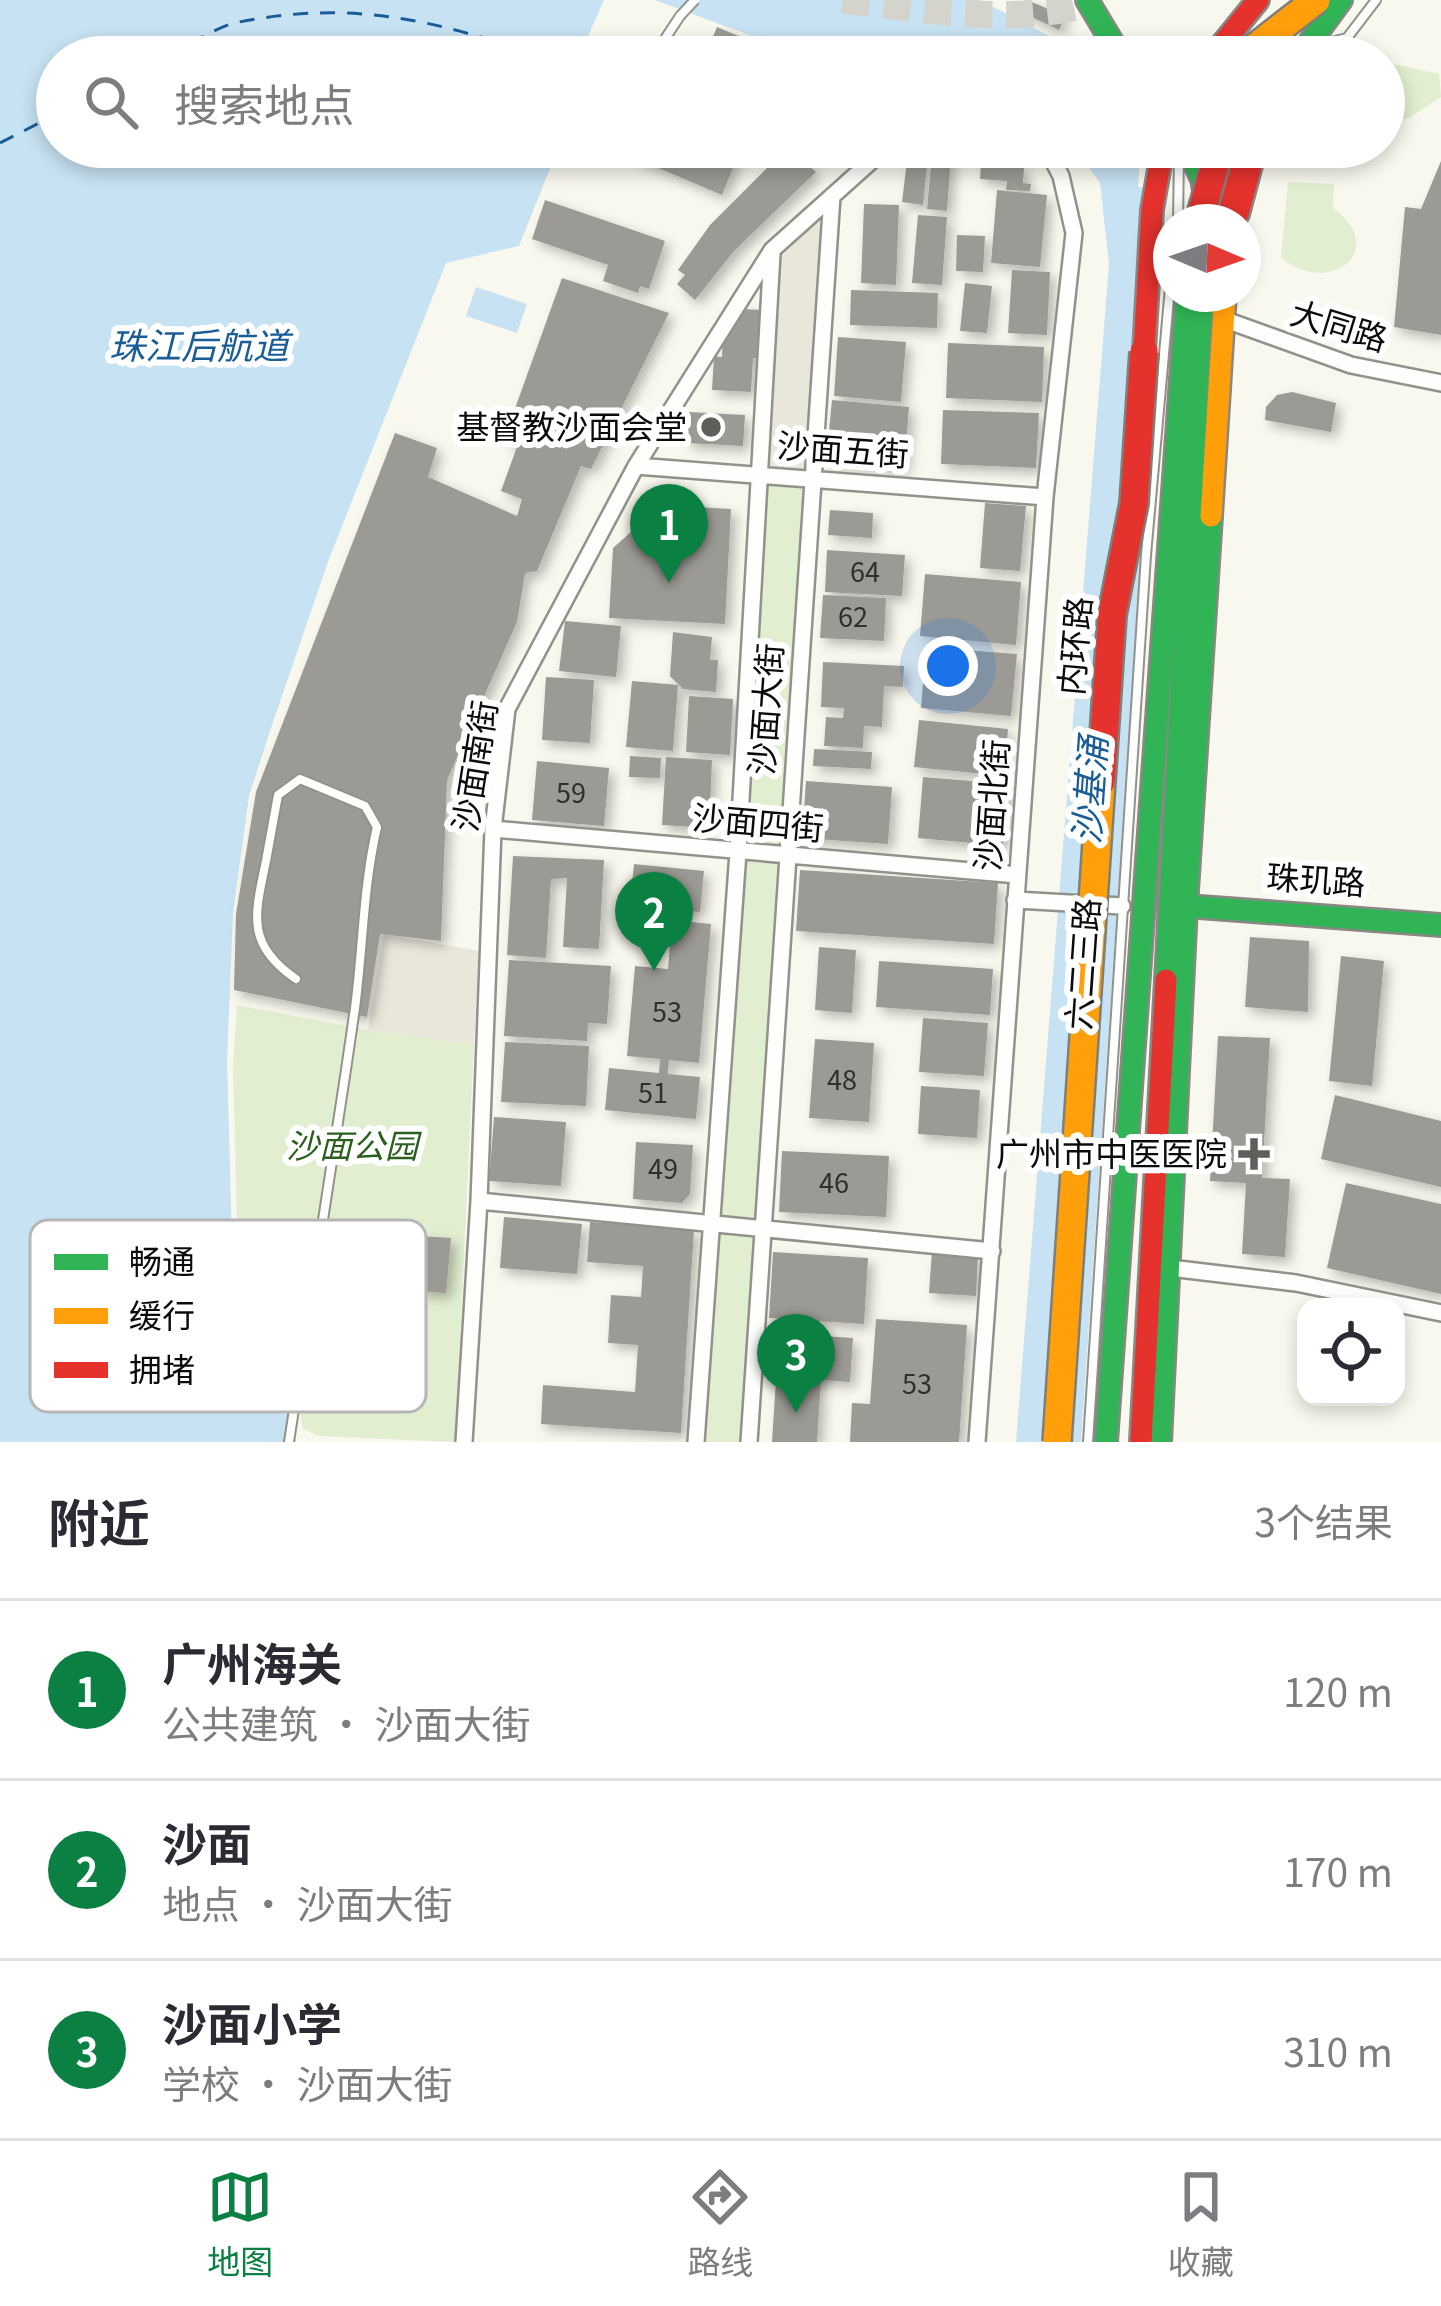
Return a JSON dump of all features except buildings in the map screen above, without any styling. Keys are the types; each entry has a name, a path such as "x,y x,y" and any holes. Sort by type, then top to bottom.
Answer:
{"main road":[{"path":"1087,0 1108,36"},
{"path":"1229,36 1258,0"},
{"path":"1270,36 1290,0"},
{"path":"1281,36 1303,0"},
{"path":"1270,36 1316,0"},
{"path":"1314,36 1341,0"},
{"name":"内环路","path":"1057,1442 1112,615 1134,503 1152,209 1165,168"},
{"path":"1191,168 1202,179 1203,204"},
{"path":"1207,204 1215,168"},
{"path":"1232,204 1233,168"},
{"path":"1238,204 1249,168"},
{"path":"1102,1438 1186,312"},
{"path":"1141,1442 1201,312"},
{"path":"1160,1442 1186,906 1224,312"},
{"name":"珠玑路","path":"1186,906 1441,925"}],"street":[{"name":"沙面南街","path":"464,1442 493,829 507,709 636,466 772,250 863,168"},
{"name":"沙面北街","path":"977,1442 1045,497 1074,233 1057,168"},
{"name":"沙面大街","path":"748,1442 832,196"},
{"name":"沙面大街","path":"696,1442 772,250"},
{"name":"大同路","path":"1237,312 1352,364 1441,383"},
{"name":"沙面五街","path":"636,466 1045,497"},
{"name":"沙面四街","path":"493,829 1017,875"},
{"path":"1015,900 1121,906"},
{"path":"479,1201 992,1251"},
{"path":"1170,1268 1296,1283 1441,1312"}],"lane":[{"path":"667,36 695,0"},
{"path":"1349,36 1376,0"},
{"path":"1173,168 1176,204"},
{"name":"六二三路","path":"1102,1438 1121,906 1168,312"},
{"path":"296,979 266,953 257,932 255,908 278,795 300,779 365,806 377,827 322,1220"},
{"path":"289,1442 294,1412"}],"green space":[{"path":"1405,67 1439,74 1441,97 1405,119"},
{"path":"1288,182 1334,184 1333,208 1356,239 1355,252 1347,263 1318,273 1281,258"},
{"path":"765,482 809,486 781,850 744,848"},
{"path":"743,857 781,859 759,1218 719,1215"},
{"name":"沙面公园","path":"237,1005 474,1044 455,1442 319,1436 303,1429 300,1412 426,1412 426,1220 237,1220 233,1066"},
{"path":"718,1232 758,1234 744,1442 700,1442"}],"shaded area":[{"path":"832,196 812,478 760,474 772,250"},
{"path":"384,934 479,951 474,1044 368,1030"}],"water":[{"name":"珠江后航道","path":"0,0 604,0 588,36 36,36 36,168 550,168 519,246 446,263 329,559 249,796 233,912 227,1062 231,1220 30,1220 30,1412 292,1412 296,1442 0,1442"},
{"path":"655,0 980,0 1049,36 752,36"},
{"name":"沙基涌","path":"1089,168 1139,168 1138,187 1166,189 1165,204 1153,204 1153,312 1158,312 1081,1442 1016,1442 1109,264 1100,183"},
{"path":"476,287 527,304 517,333 466,316"}],"ferry route":[{"path":"204,36 234,23 314,13 387,16 476,36"},
{"path":"0,143 36,125"}],"tunnel":[{"path":"843,0 1005,15 1100,0"}],"traffic: fast":[{"path":"1087,0 1108,36"},
{"path":"1314,36 1341,0"},
{"path":"1197,168 1206,201"},
{"path":"1106,1442 1186,312"},
{"path":"1166,980 1201,312"},
{"path":"1160,1442 1211,516"},
{"path":"1186,906 1441,925"}],"traffic: slow":[{"path":"1270,36 1316,0"},
{"path":"1211,516 1224,312"},
{"path":"1057,1442 1101,782"}],"traffic: jam":[{"path":"1229,36 1258,0"},
{"path":"1144,352 1152,210 1159,168"},
{"path":"1204,204 1214,168"},
{"path":"1229,204 1232,168"},
{"path":"1241,204 1250,168"},
{"path":"1101,782 1112,615 1134,503 1144,352"},
{"path":"1141,1442 1166,980"}],"place":[{"name":"基督教沙面会堂","path":"711,427"},
{"name":"广州海关","path":"669,583"},
{"name":"沙面","path":"654,971"},
{"name":"广州市中医医院","path":"1254,1154"},
{"name":"沙面小学","path":"796,1413"}]}
